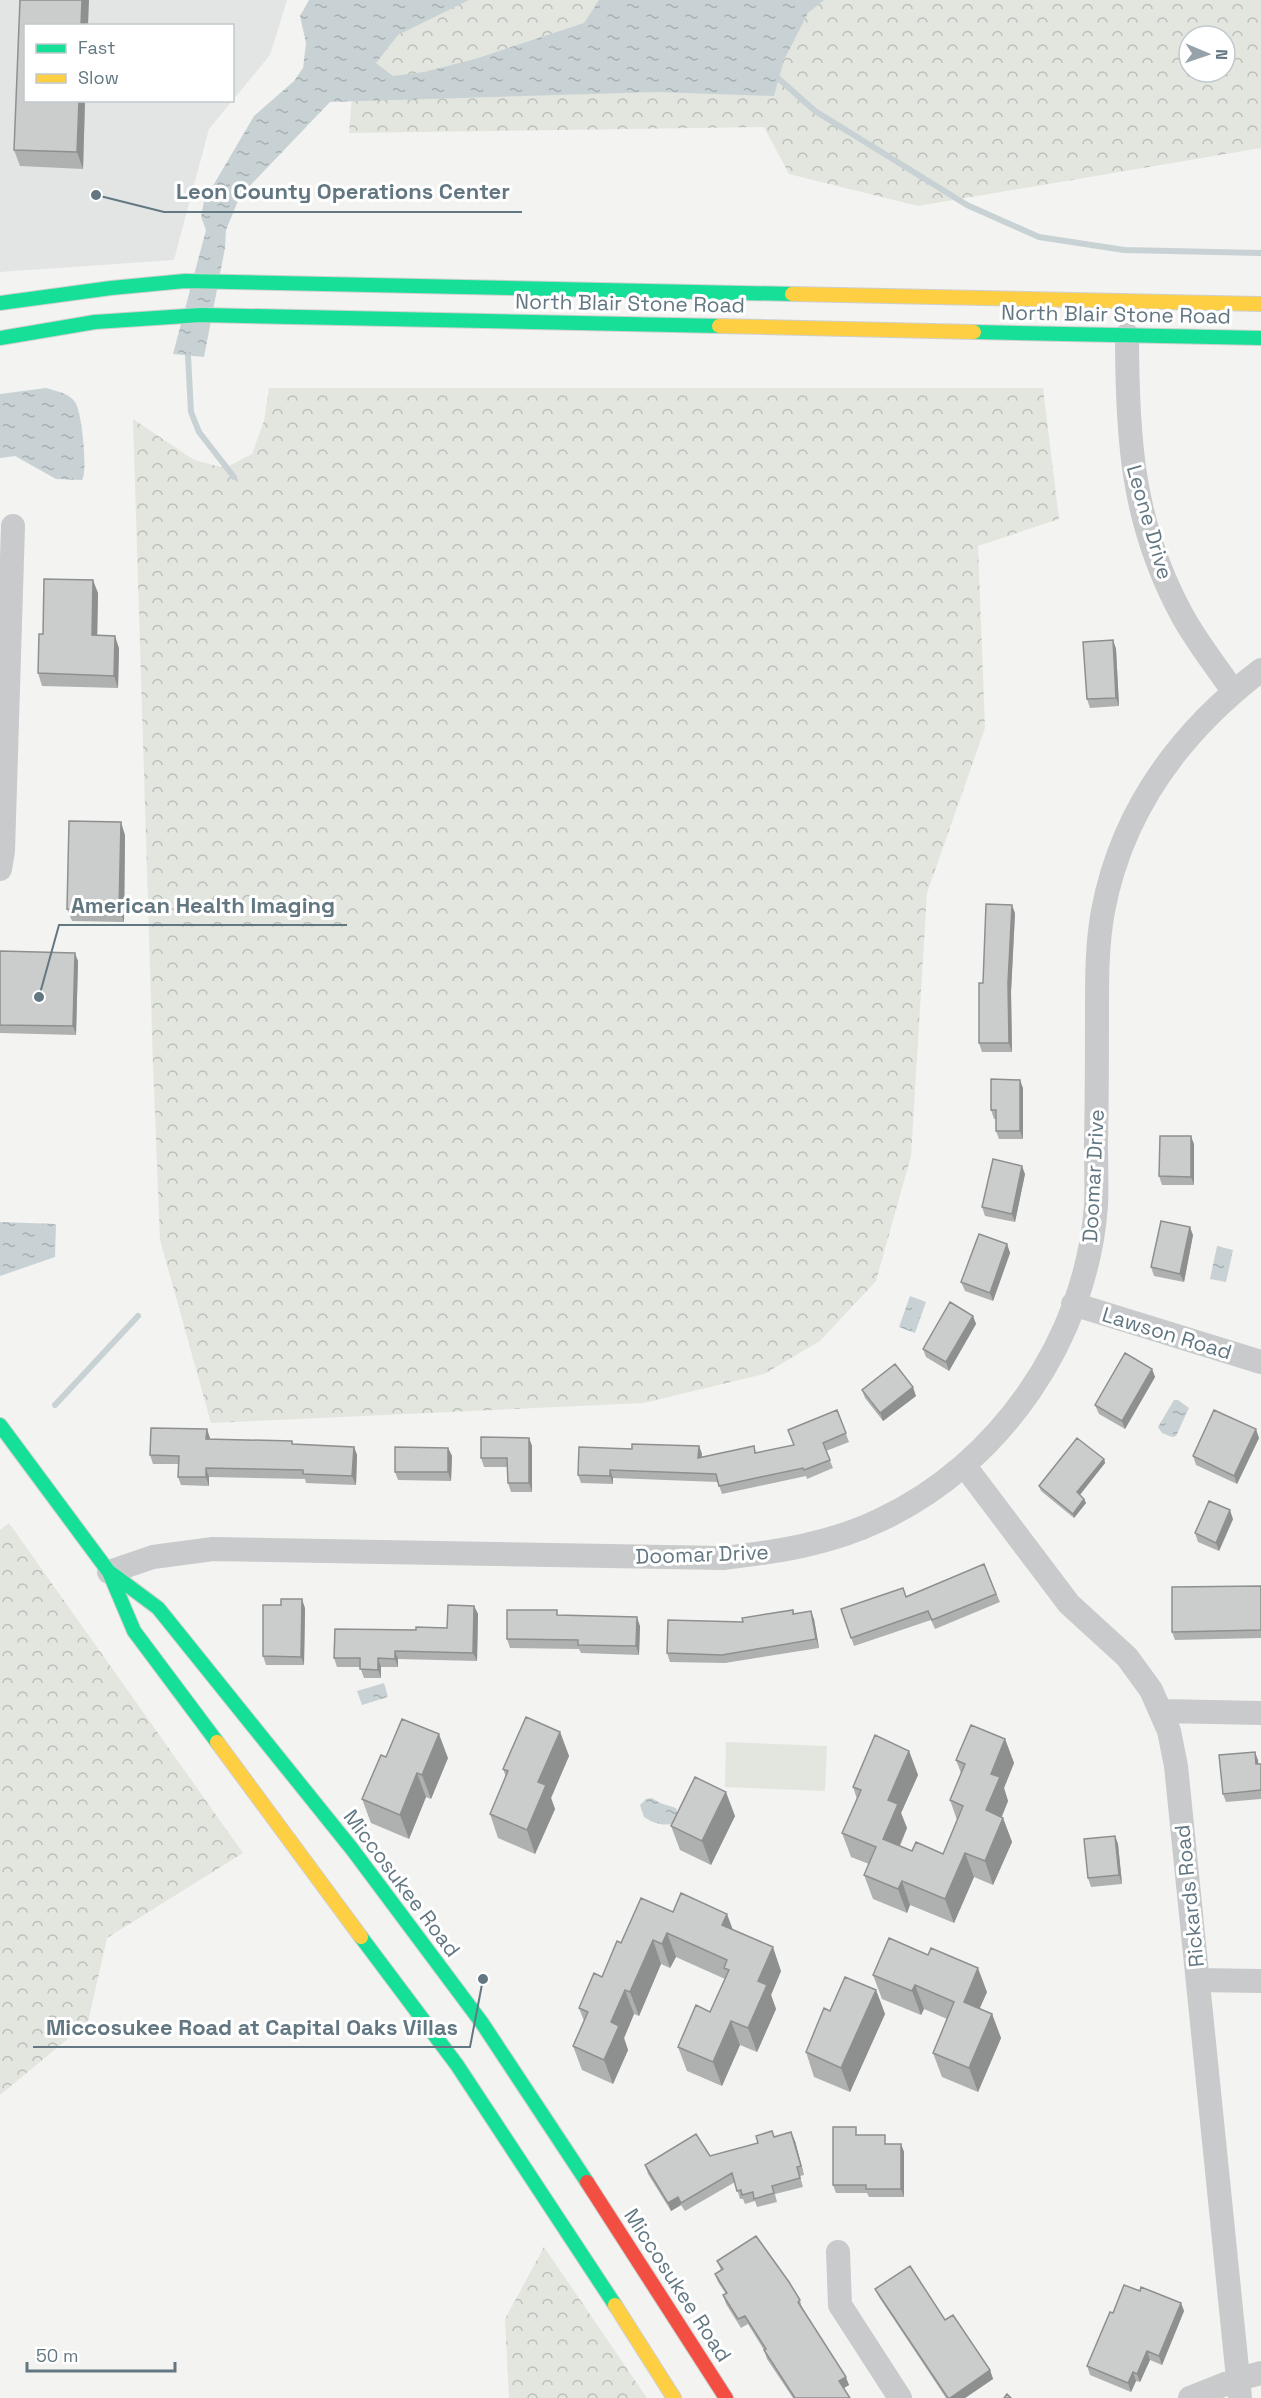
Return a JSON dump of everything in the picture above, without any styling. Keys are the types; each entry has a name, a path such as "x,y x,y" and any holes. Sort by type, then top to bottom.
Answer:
{"main road":[{"name":"North Blair Stone Road","path":"0,338 96,322 185,281 1261,304"},
{"name":"North Blair Stone Road","path":"0,303 43,296 135,303 201,315 1140,325 1261,338"},
{"path":"1140,325 1181,302"},
{"name":"Miccosukee Road","path":"0,1425 109,1572 134,1631 399,1976 674,2398"},
{"name":"Miccosukee Road","path":"109,1572 158,1608 352,1849 426,1958 495,2043 726,2398"}],"street":[{"name":"Leone Drive","path":"1140,325 1128,415 1138,497 1166,584 1183,617 1233,691"},
{"path":"0,869 3,839 13,526"},
{"name":"Doomar Drive","path":"109,1572 153,1557 213,1549 723,1558 777,1552 824,1541 879,1521 933,1491 964,1466 997,1434 1027,1396 1056,1347 1088,1268 1096,1206 1098,954 1103,910 1114,870 1130,827 1150,789 1191,732 1233,691 1261,670"},
{"name":"Lawson Road","path":"1073,1304 1261,1362"},
{"name":"Rickards Road","path":"964,1466 1069,1604 1127,1658 1151,1690 1169,1731 1176,1766 1239,2389"},
{"path":"1162,1711 1261,1713"},
{"path":"1197,1980 1261,1981"},
{"path":"838,2252 840,2305 900,2398"},
{"path":"1190,2398 1239,2389 1261,2373"}],"shaded area":[{"path":"0,0 287,0 270,55 234,99 234,24 24,24 24,102 231,102 209,129 174,260 0,272"}],"green space":[{"path":"360,0 1261,0 1261,148 918,206 789,174 764,127 349,133"},
{"path":"269,388 1043,388 1059,519 978,546 985,728 927,893 911,1156 876,1281 820,1341 764,1374 644,1403 211,1423 160,1240 133,419 194,460 225,468 252,454 264,421"},
{"path":"9,1523 243,1853 107,1938 88,2022 0,2095 0,1530"},
{"path":"726,1742 827,1746 825,1791 725,1787"},
{"path":"544,2247 647,2398 509,2398 505,2319"}],"water":[{"path":"309,0 469,0 398,35 376,63 393,76 424,72 475,59 584,23 599,0 824,0 808,13 784,60 774,96 657,92 330,102 240,196 226,230 225,248 204,357 173,354 206,230 201,217 204,201 254,116 294,81 303,68 306,43 300,16"},
{"path":"46,388 69,396 78,408 84,454 82,480 56,479 15,456 0,458 0,394"},
{"path":"0,1222 56,1224 55,1257 0,1276"},
{"path":"1217,1246 1233,1250 1226,1282 1210,1279"},
{"path":"910,1296 926,1302 915,1333 899,1327"},
{"path":"1174,1400 1178,1400 1189,1408 1176,1436 1172,1437 1162,1433 1158,1427"},
{"path":"384,1683 388,1697 362,1705 357,1691"},
{"path":"652,1798 676,1808 678,1814 675,1823 659,1824 644,1817 640,1805 646,1799"}],"building":[{"path":"20,0 82,0 81,24 24,24 24,102 79,102 77,152 14,150"},
{"path":"44,579 93,580 92,635 115,636 114,676 38,673 39,634 43,634"},
{"path":"1113,640 1116,698 1087,699 1083,642"},
{"path":"69,821 121,822 119,909 67,909"},
{"path":"986,904 1012,905 1008,983 1009,1043 979,1043 979,983 983,983"},
{"path":"0,951 75,953 73,1026 0,1025"},
{"path":"991,1079 1020,1080 1020,1131 996,1131 996,1110 991,1110"},
{"path":"1160,1136 1191,1136 1191,1177 1159,1176"},
{"path":"993,1159 1022,1166 1012,1214 982,1207"},
{"path":"1161,1221 1190,1227 1180,1274 1151,1267"},
{"path":"979,1234 1007,1244 990,1293 961,1282"},
{"path":"950,1302 973,1316 946,1362 923,1349"},
{"path":"1125,1353 1152,1369 1122,1421 1095,1405"},
{"path":"895,1364 913,1387 880,1413 862,1390"},
{"path":"837,1410 846,1433 823,1443 830,1460 804,1470 803,1468 719,1486 716,1474 610,1470 610,1476 578,1475 579,1447 632,1449 632,1444 699,1446 698,1458 754,1446 755,1453 794,1445 788,1430"},
{"path":"1214,1410 1256,1429 1234,1476 1193,1456"},
{"path":"151,1428 207,1429 206,1439 292,1441 292,1444 354,1447 352,1476 303,1474 303,1470 206,1468 206,1477 178,1477 179,1456 150,1455"},
{"path":"481,1437 529,1438 529,1483 508,1483 507,1458 481,1458"},
{"path":"1077,1438 1104,1459 1077,1492 1084,1499 1073,1514 1039,1486"},
{"path":"395,1447 448,1448 448,1472 395,1472"},
{"path":"1209,1501 1230,1510 1216,1543 1195,1533"},
{"path":"984,1564 996,1594 932,1620 928,1611 851,1638 841,1609 903,1588 906,1597"},
{"path":"1261,1586 1261,1630 1172,1632 1172,1587"},
{"path":"281,1599 302,1599 301,1657 263,1656 263,1605 281,1605"},
{"path":"448,1605 474,1606 473,1653 395,1651 395,1659 378,1658 378,1670 360,1669 360,1658 334,1658 335,1629 447,1628"},
{"path":"507,1610 557,1610 557,1615 637,1617 636,1646 578,1645 578,1640 507,1639"},
{"path":"793,1610 793,1614 811,1611 816,1639 722,1655 667,1653 668,1620 743,1622 742,1618"},
{"path":"526,1717 560,1732 538,1782 546,1785 527,1830 490,1814 508,1771 503,1769"},
{"path":"402,1719 439,1734 422,1775 417,1773 400,1815 362,1799 381,1755 386,1757"},
{"path":"971,1725 1005,1739 991,1774 1000,1777 986,1810 1003,1818 985,1861 965,1853 945,1899 902,1881 898,1889 864,1875 876,1847 842,1833 861,1790 853,1787 875,1735 909,1751 888,1800 898,1804 883,1839 912,1851 916,1842 943,1854 963,1806 950,1800 965,1764 956,1760"},
{"path":"1255,1752 1256,1764 1261,1764 1261,1790 1223,1794 1219,1755"},
{"path":"695,1777 726,1792 702,1841 671,1826"},
{"path":"1115,1836 1119,1875 1088,1878 1084,1839"},
{"path":"681,1893 727,1914 722,1925 773,1947 758,1981 767,1985 748,2028 731,2021 713,2062 678,2047 696,2005 710,2012 729,1970 724,1968 727,1960 667,1933 662,1944 653,1940 630,1992 625,1990 611,2022 619,2026 604,2060 573,2046 588,2012 579,2008 594,1973 602,1977 617,1941 621,1943 641,1898 673,1912"},
{"path":"889,1938 928,1955 931,1948 978,1968 964,2002 992,2014 969,2068 933,2053 954,2002 915,1985 912,1991 873,1975"},
{"path":"845,1977 876,1990 841,2068 806,2052 824,2008 830,2011"},
{"path":"833,2127 856,2127 856,2135 885,2135 885,2144 901,2144 901,2189 866,2189 866,2185 833,2185"},
{"path":"772,2131 774,2137 791,2132 801,2166 797,2167 800,2178 772,2186 774,2193 754,2199 753,2192 742,2195 741,2190 737,2191 732,2173 681,2203 678,2197 668,2203 645,2165 696,2134 710,2156 758,2143 756,2136"},
{"path":"756,2236 789,2282 800,2300 798,2302 846,2377 839,2381 850,2398 795,2398 745,2316 738,2319 723,2295 727,2293 715,2274 723,2269 717,2261"},
{"path":"910,2266 945,2320 953,2315 990,2370 950,2398 875,2289"},
{"path":"1124,2285 1140,2291 1141,2287 1181,2303 1159,2356 1147,2351 1137,2374 1133,2372 1128,2383 1087,2366"}],"waterway":[{"path":"779,79 815,111 967,205 1039,237 1124,250 1261,253"},
{"path":"188,356 191,412 199,432 234,477"},
{"path":"55,1405 138,1316"}],"traffic: fast":[{"path":"0,303 185,281 792,294"},
{"path":"0,338 95,322 201,315 719,326"},
{"path":"974,332 1261,338"},
{"path":"0,1425 109,1572 134,1631 217,1742"},
{"path":"111,1573 158,1608 352,1849 482,2023 587,2182"},
{"path":"361,1937 457,2065 615,2305"}],"traffic: slow":[{"path":"792,294 1261,304"},
{"path":"719,326 974,332"},
{"path":"217,1742 361,1937"},
{"path":"615,2305 674,2398"}],"traffic: jam":[{"path":"587,2182 726,2398"}],"place":[{"name":"Leon County Operations Center","path":"96,195"},
{"name":"American Health Imaging","path":"39,997"},
{"name":"Miccosukee Road at Capital Oaks Villas","path":"483,1979"}]}
